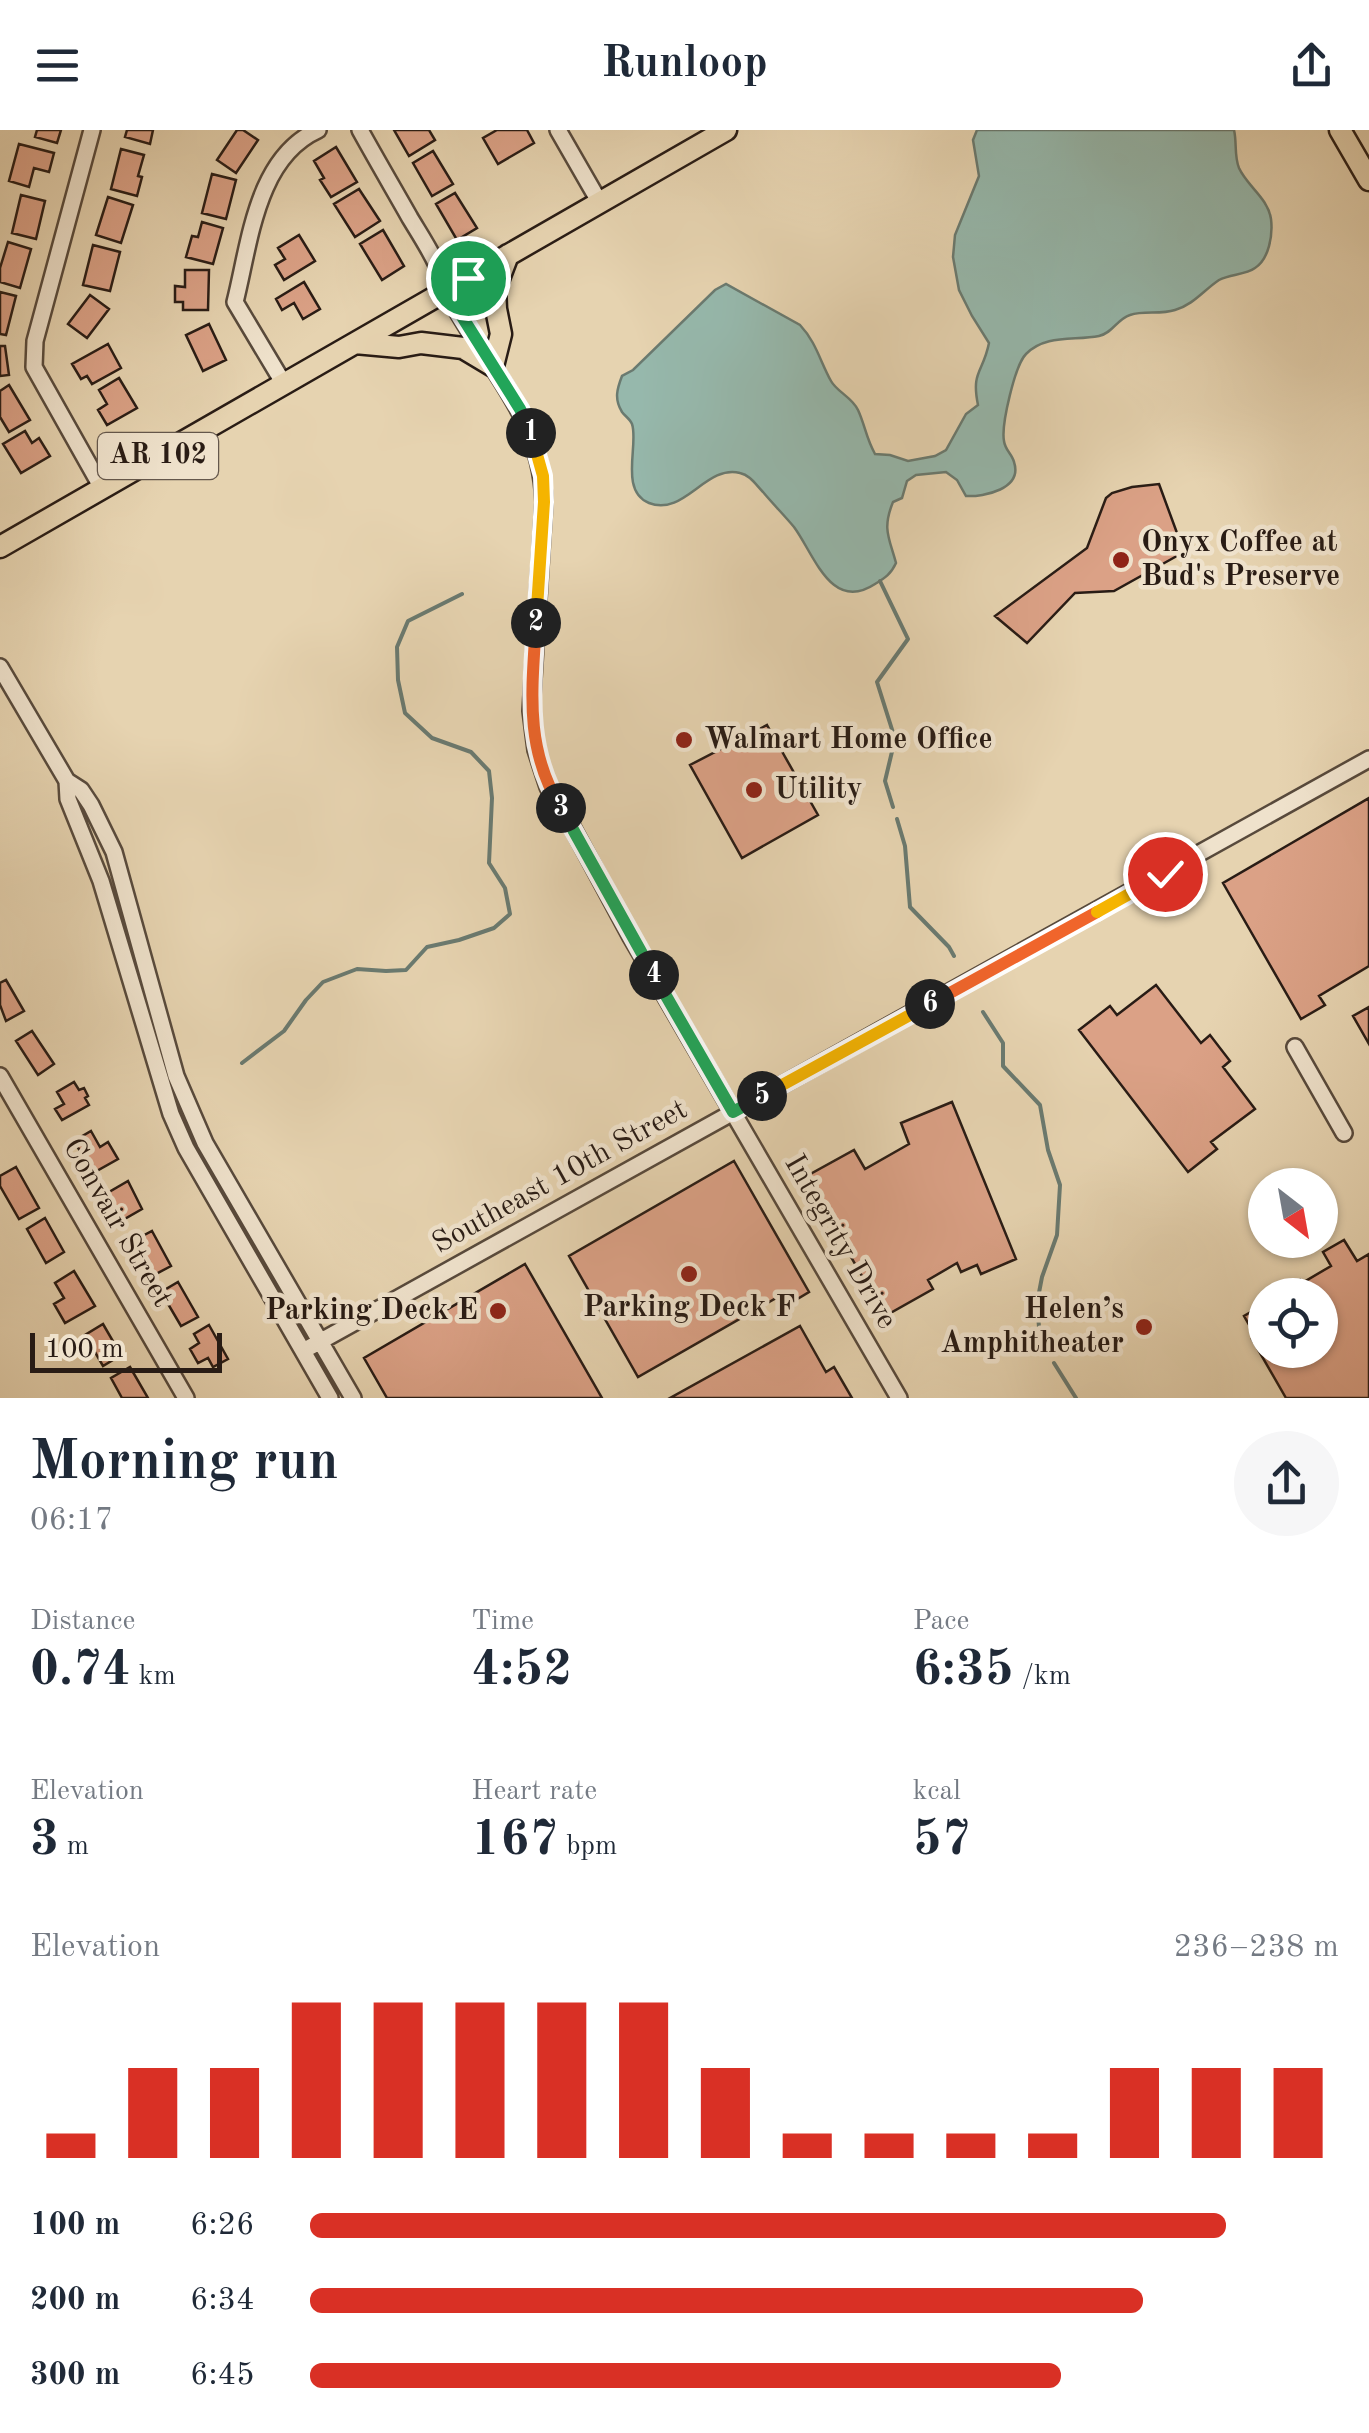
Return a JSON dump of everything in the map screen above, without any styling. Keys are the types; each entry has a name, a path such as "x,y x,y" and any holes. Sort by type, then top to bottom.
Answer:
{"main road":[{"name":"AR 102","path":"0,546 726,130"},
{"path":"1340,130 1369,180"},
{"path":"355,343 399,347 421,343 463,348 493,366 501,334 496,289 508,256"}],"street":[{"path":"92,130 36,340 34,367 102,488"},
{"path":"284,384 236,302 268,180 280,158 318,130"},
{"name":"Integrity Drive","path":"360,130 437,264 446,291 530,431 543,476 531,711 536,750 548,787 899,1398"},
{"path":"558,130 600,203"},
{"path":"0,667 67,781 81,790 114,852 176,1076 205,1143 353,1398"},
{"name":"Southeast 10th Street","path":"303,1351 1369,759"},
{"path":"67,781 68,799 101,881 171,1114 186,1148 330,1398"},
{"path":"1294,1047 1344,1134"},
{"name":"Convair Street","path":"0,1076 186,1398"}],"water":[{"path":"977,130 1234,130 1239,168 1262,198 1271,219 1267,253 1255,268 1219,280 1181,308 1130,315 1104,334 1042,343 1026,354 1013,382 1005,422 1005,444 1014,462 1013,479 1000,490 974,496 966,496 957,480 946,472 916,475 907,481 902,498 893,502 888,519 896,563 885,578 860,591 835,586 794,527 744,474 728,472 716,476 673,503 649,503 640,497 632,478 632,424 617,398 622,376 726,284 800,325 834,385 858,410 875,454 908,461 946,450 966,414 978,405 977,378 989,343 959,290 953,257 955,235 979,176 973,140"}],"building":[{"path":"37,130 61,130 57,143 35,137"},
{"path":"127,130 153,130 150,144 125,137"},
{"path":"237,130 258,140 236,173 217,160"},
{"path":"394,130 429,130 435,140 409,156"},
{"path":"497,130 527,130 534,143 498,164 483,138"},
{"path":"19,144 54,153 49,172 34,168 29,187 9,181"},
{"path":"336,147 357,182 331,197 314,161"},
{"path":"121,149 144,155 137,196 111,189"},
{"path":"433,151 453,184 432,196 413,163"},
{"path":"212,174 236,180 226,219 202,213"},
{"path":"359,189 380,221 355,237 334,204"},
{"path":"455,193 477,228 457,240 436,204"},
{"path":"21,195 45,201 36,239 12,233"},
{"path":"108,197 133,205 121,243 96,235"},
{"path":"202,222 223,228 213,264 186,257 192,236 198,237"},
{"path":"383,230 404,266 382,280 360,244"},
{"path":"299,235 315,261 284,280 275,265 285,259 278,248"},
{"path":"8,242 31,249 20,288 0,282"},
{"path":"93,245 120,252 110,291 83,285"},
{"path":"185,270 209,270 208,310 183,310 183,302 175,302 175,286 185,287"},
{"path":"304,282 320,309 303,319 294,303 282,310 276,299"},
{"path":"0,292 16,296 6,335 0,334"},
{"path":"90,295 109,309 87,338 68,324"},
{"path":"209,324 226,360 203,371 186,335"},
{"path":"108,344 121,368 92,384 87,376 81,379 72,364"},
{"path":"0,346 5,346 9,375 0,376"},
{"path":"119,378 137,408 107,425 98,410 107,404 99,390"},
{"path":"9,385 30,420 9,432 0,417 0,391"},
{"path":"25,431 32,443 39,438 50,456 21,473 3,444"},
{"name":"Onyx Coffee at Bud's Preserve","path":"1159,484 1184,552 1114,591 1075,593 1027,643 995,616 1087,548 1106,498 1112,493"},
{"name":"Utility","path":"767,725 818,815 742,858 690,765"},
{"path":"1369,798 1369,966 1319,996 1325,1005 1301,1019 1223,883"},
{"path":"6,980 24,1011 6,1021 0,1005 0,983"},
{"path":"1156,985 1201,1043 1210,1035 1230,1061 1223,1067 1255,1109 1211,1142 1217,1149 1188,1172 1079,1030 1110,1006 1117,1015"},
{"path":"1369,1007 1369,1044 1353,1016"},
{"path":"32,1031 54,1064 38,1075 16,1041"},
{"path":"74,1082 79,1090 84,1088 89,1105 62,1120 55,1109 64,1104 57,1092"},
{"path":"952,1102 1016,1259 981,1274 977,1265 961,1272 957,1263 928,1280 933,1289 885,1316 805,1177 854,1150 865,1169 909,1144 901,1123"},
{"path":"91,1131 100,1147 108,1142 118,1159 93,1173 74,1141"},
{"name":"Parking Deck F","path":"734,1161 809,1292 784,1307 778,1297 638,1377 569,1256"},
{"path":"16,1167 39,1208 19,1219 0,1186 0,1176"},
{"path":"128,1181 142,1209 121,1221 104,1195"},
{"path":"45,1218 64,1252 46,1263 27,1229"},
{"path":"152,1231 171,1266 154,1275 135,1240"},
{"path":"1344,1240 1357,1261 1369,1254 1369,1398 1286,1398 1269,1368 1338,1368 1338,1278 1311,1278 1331,1266 1326,1258 1338,1258 1338,1243"},
{"name":"Parking Deck E","path":"525,1264 602,1398 387,1398 364,1358"},
{"path":"74,1271 95,1306 65,1323 54,1304 64,1298 55,1283"},
{"path":"178,1282 198,1317 181,1326 161,1292"},
{"path":"103,1324 121,1355 103,1366 85,1335"},
{"path":"209,1325 228,1359 213,1367 208,1358 198,1363 190,1349 199,1343 194,1334"},
{"path":"800,1326 826,1372 834,1367 852,1398 670,1398"},
{"path":"130,1367 148,1398 122,1398 111,1378"}],"waterway":[{"path":"880,581 908,639 877,682 895,739 885,781 893,807"},
{"path":"242,1063 284,1031 323,982 357,969 406,970 427,947 494,928 510,914 505,888 489,863 489,771 471,752 432,738 405,713 398,680 397,647 408,621 462,594"},
{"path":"897,819 905,846 910,907 954,956"},
{"path":"983,1012 1003,1043 1003,1066 1040,1105 1048,1150 1060,1185 1057,1235 1037,1303 1039,1327 1049,1354"},
{"path":"1054,1363 1076,1398"}],"place":[{"name":"Onyx Coffee at Bud's Preserve","path":"1121,560"},
{"name":"Walmart Home Office","path":"684,740"},
{"name":"Utility","path":"754,790"},
{"name":"Parking Deck F","path":"689,1274"},
{"name":"Parking Deck E","path":"498,1311"},
{"name":"Helen’s Amphitheater","path":"1144,1327"}],"route":[{"path":"468,278 446,291 520,409 543,476 531,711 536,750 548,787 733,1112 1165,874"}]}
